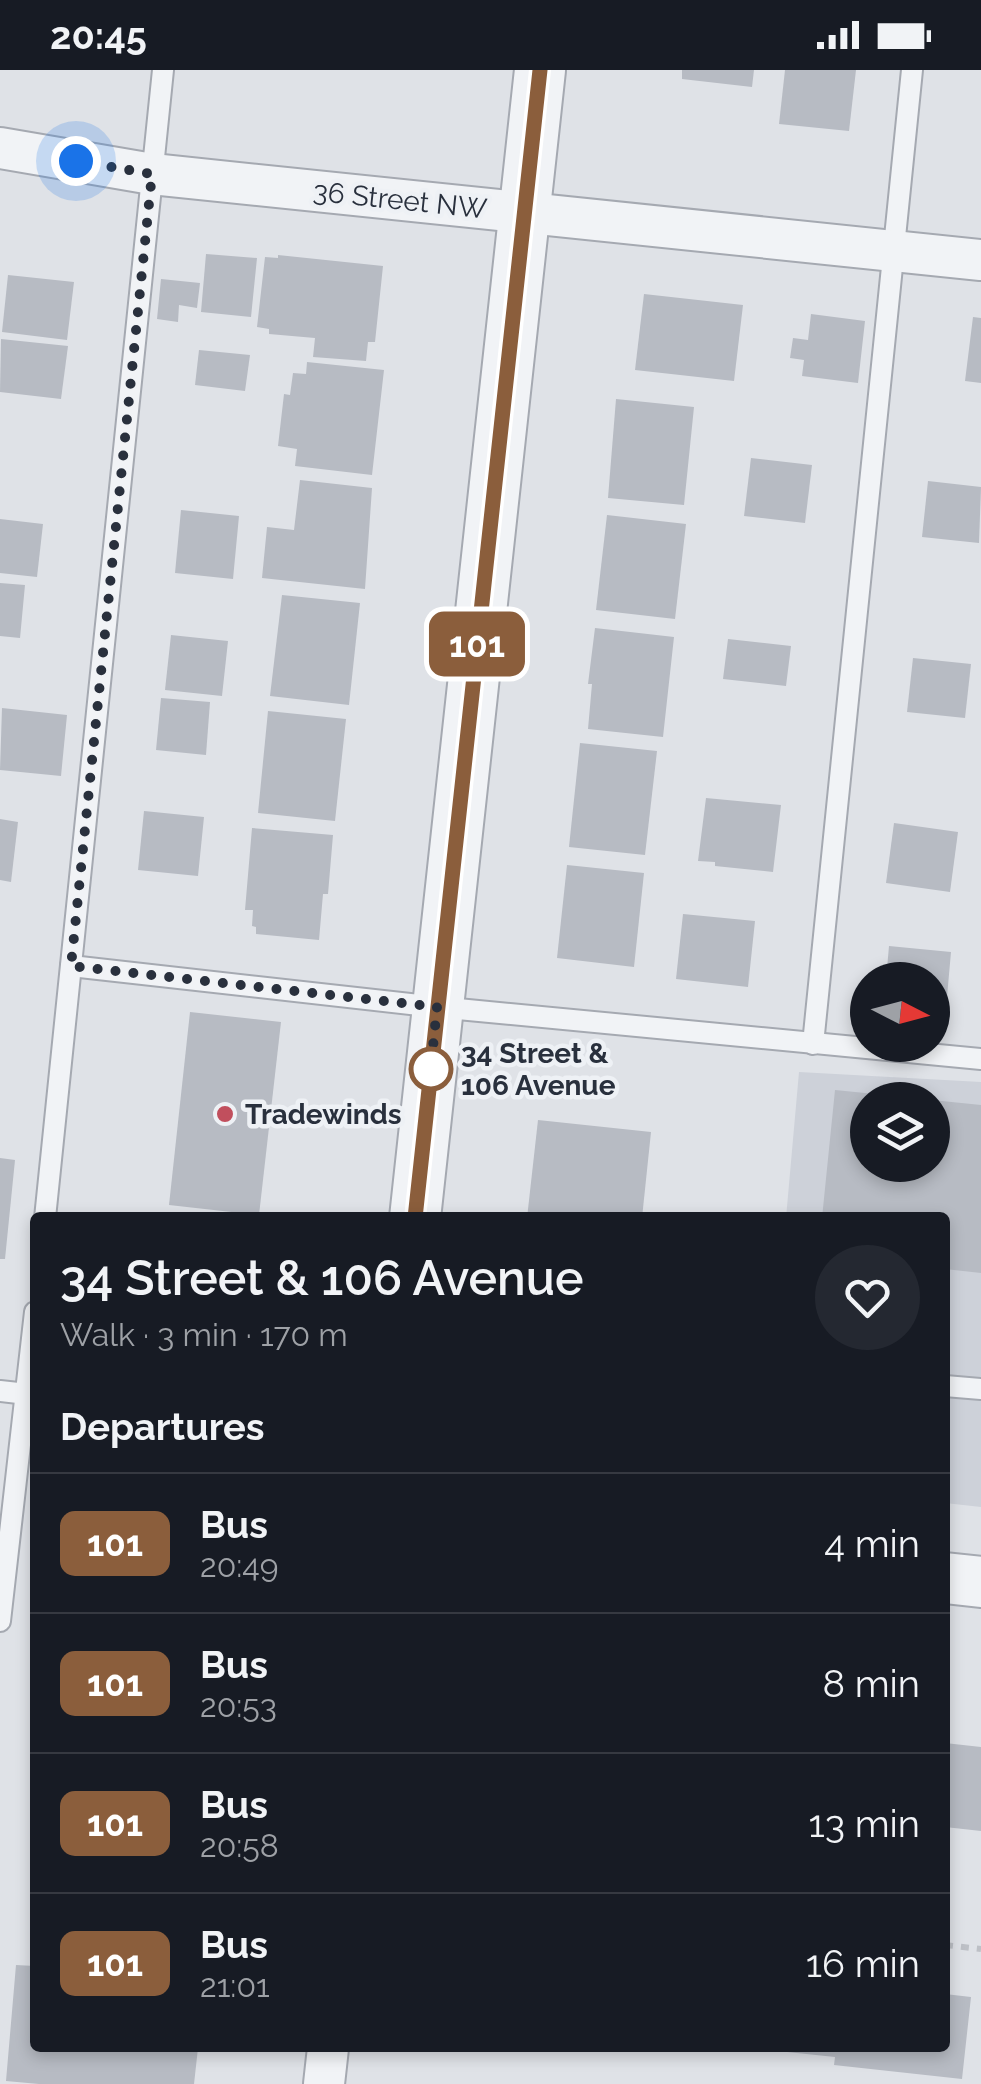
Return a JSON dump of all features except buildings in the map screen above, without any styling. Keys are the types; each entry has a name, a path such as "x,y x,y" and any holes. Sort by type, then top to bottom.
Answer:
{"street":[{"path":"416,1212 540,70"},
{"name":"36 Street NW","path":"0,148 152,174 981,260"},
{"path":"950,1579 981,1582"},
{"path":"324,2084 328,2052"}],"lane":[{"path":"46,1212 162,70"},
{"path":"813,1044 912,70"},
{"path":"71,966 437,1007 981,1059"},
{"path":"0,1621 30,1358"},
{"path":"950,1386 981,1389"},
{"path":"0,1391 26,1394"}],"path":[{"path":"950,1946 981,1949"}],"shaded area":[{"path":"799,1072 981,1082 981,1507 950,1504 950,1212 787,1212"}],"bus line":[{"name":"101","path":"416,1212 540,70"}],"place":[{"name":"34 Street & 106 Avenue","path":"431,1069"},
{"name":"Tradewinds","path":"225,1114"}],"route":[{"path":"76,161 152,174 71,966 437,1007 430,1077 431,1069"}]}
